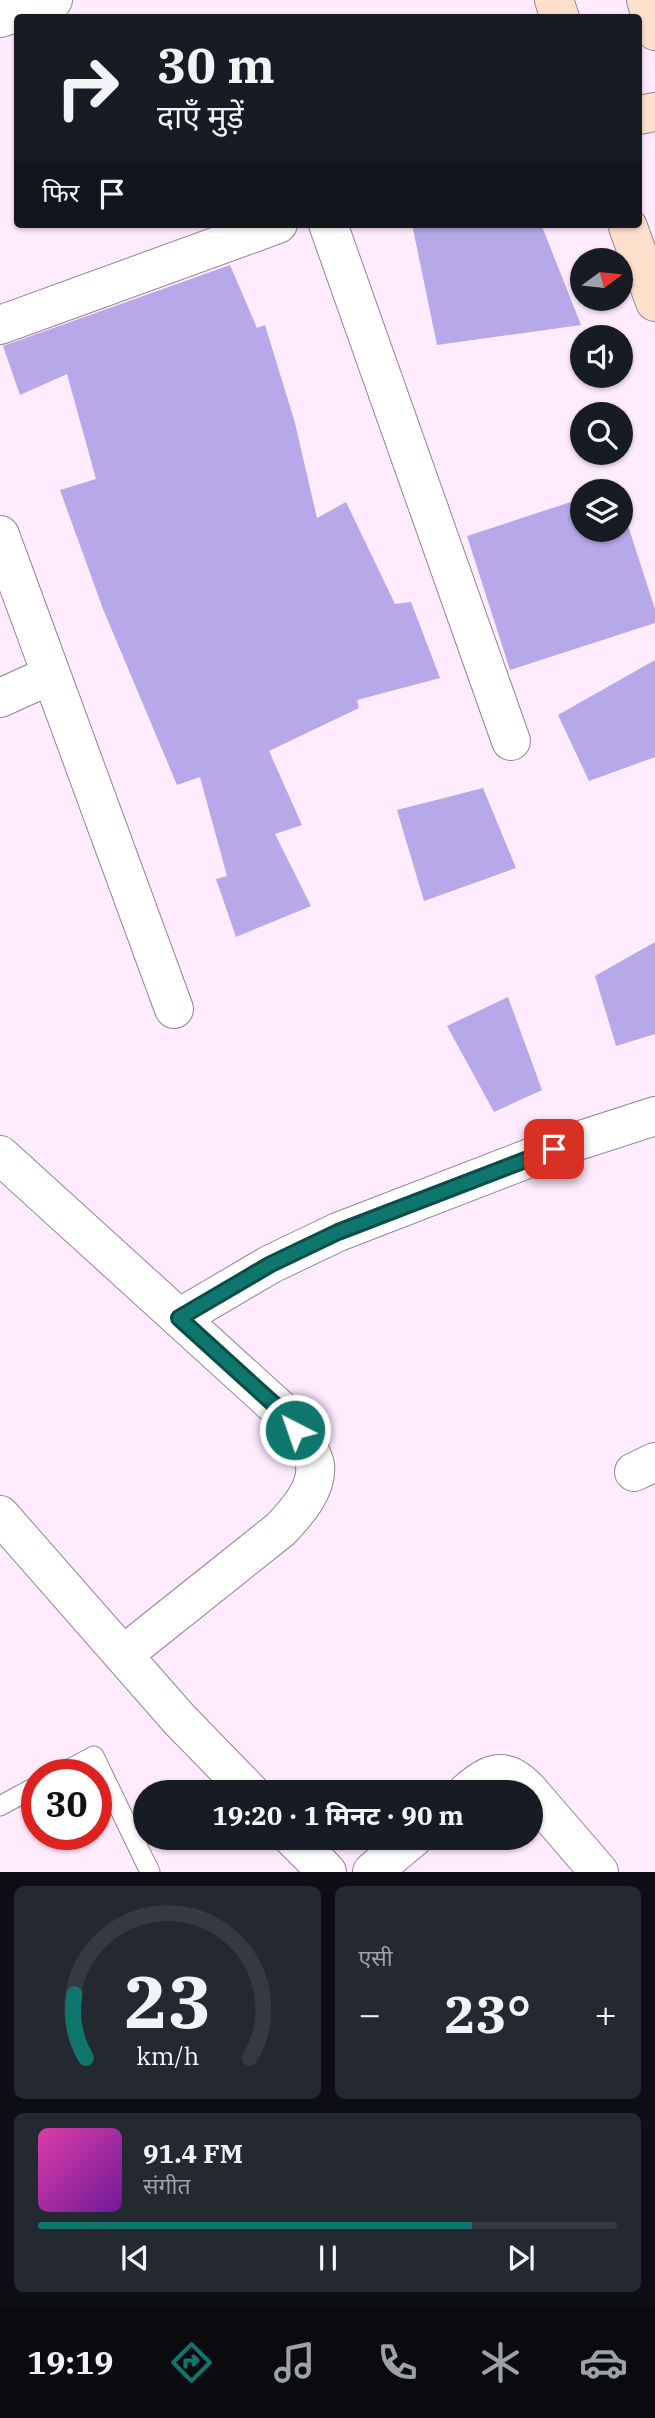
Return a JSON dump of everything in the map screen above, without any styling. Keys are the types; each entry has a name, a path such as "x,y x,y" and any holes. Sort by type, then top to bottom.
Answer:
{"main road":[{"path":"646,0 655,31"},
{"path":"636,228 655,302"}],"street":[{"path":"0,18 53,0"},
{"path":"0,325 267,228"},
{"path":"329,228 511,741"},
{"path":"0,535 174,1009"},
{"path":"0,698 51,675"},
{"path":"179,1318 271,1264 338,1232 554,1149 655,1115"},
{"path":"0,1155 287,1416 315,1465 312,1486 296,1513 281,1529 122,1655"},
{"path":"0,1516 122,1655 238,1780"},
{"path":"484,1780 503,1772 518,1780"},
{"path":"543,1807 599,1872"},
{"path":"305,1850 327,1872"},
{"path":"372,1872 399,1850"}],"lane":[{"path":"112,1793 150,1872"},
{"path":"0,1806 21,1795"}],"building":[{"path":"413,228 543,228 570,297 570,312 576,312 581,325 437,345"},
{"path":"230,265 257,328 265,325 295,423 317,518 346,502 395,604 411,602 440,678 357,700 359,708 269,751 302,825 275,834 311,906 236,937 216,879 227,876 200,777 177,785 103,609 60,490 96,479 67,374 20,395 3,346"},
{"path":"570,502 570,542 633,541 655,609 655,623 510,670 467,536"},
{"path":"655,660 655,757 589,781 558,715"},
{"path":"483,788 516,868 424,901 397,810"},
{"path":"655,942 655,1034 616,1046 595,976"},
{"path":"508,997 542,1090 494,1112 447,1026"}],"route":[{"path":"295,1430 287,1416 179,1318 271,1264 338,1232 554,1149"}]}
